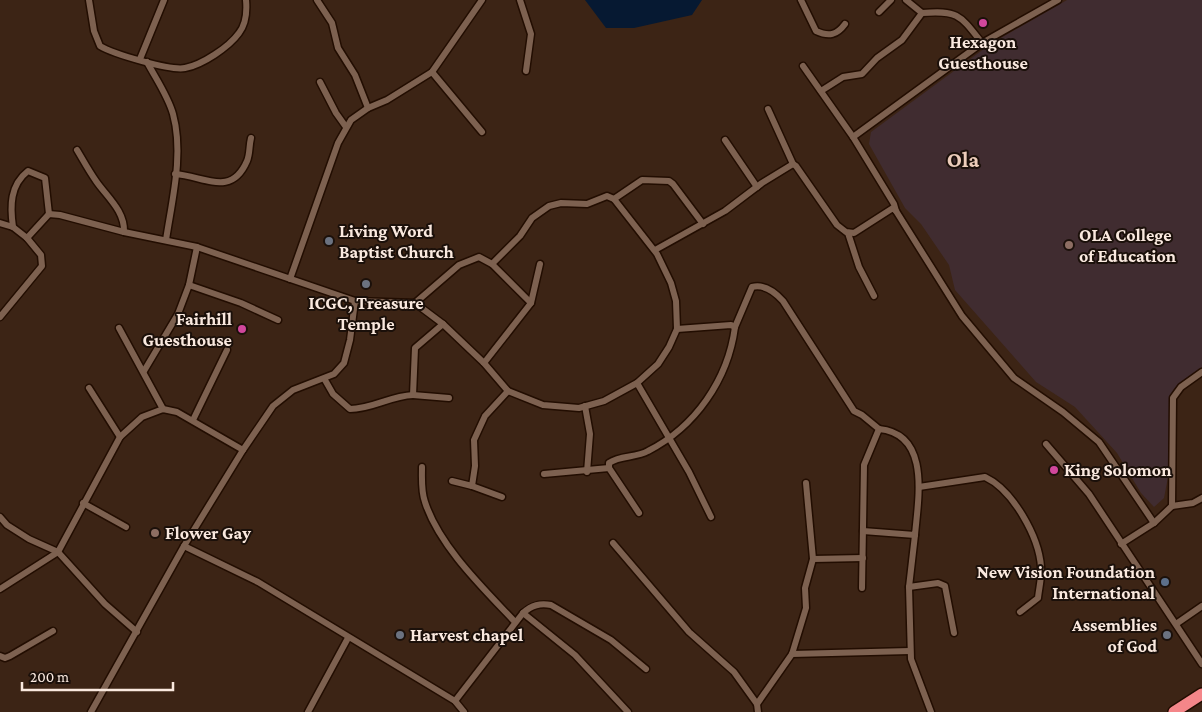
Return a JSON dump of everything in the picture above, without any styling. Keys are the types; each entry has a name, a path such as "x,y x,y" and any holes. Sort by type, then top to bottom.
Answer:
{"highway":[{"path":"1174,712 1202,694"}],"street":[{"path":"88,0 94,30 100,46 147,62 184,68 205,59 239,33 246,18 246,0"},
{"path":"140,59 164,0"},
{"path":"317,0 332,23 338,48 355,75 368,108"},
{"path":"290,279 338,143 346,127 368,108 387,100 432,72 482,0"},
{"path":"520,0 531,34 526,71"},
{"path":"801,0 816,31 831,35 840,31 845,24"},
{"path":"879,12 891,0"},
{"path":"906,0 922,13 943,11 954,14 982,43"},
{"path":"854,137 982,43 1058,0"},
{"path":"821,91 843,77 862,74 877,58 902,40 922,13"},
{"path":"147,62 172,113 178,135 166,240"},
{"path":"804,66 854,137 894,204 896,211 962,316 1014,378 1063,412 1099,442 1154,523"},
{"path":"432,72 482,132"},
{"path":"320,82 336,113 346,127"},
{"path":"768,109 793,164 837,225 848,233 854,233 893,208 896,211"},
{"path":"175,174 192,175 215,183 232,180 238,176 247,163 251,138"},
{"path":"725,140 757,187"},
{"path":"77,150 96,181 119,211 124,224 124,232"},
{"path":"655,250 703,224 793,164"},
{"path":"13,227 11,206 13,191 28,171 45,178 49,214 28,238"},
{"path":"614,198 642,180 669,181 674,184 703,224"},
{"path":"49,214 197,247 355,301 415,303 443,324 484,363 508,391 543,405 562,408 585,406 604,401 637,383 658,364 669,347 677,329 676,301 671,283 655,250 614,198 607,196 587,204 561,203 550,206 532,218 520,236 492,264"},
{"path":"0,223 13,227 28,238 41,255 42,266 0,317"},
{"path":"848,233 859,267 874,296"},
{"path":"144,371 178,314 189,285 197,247"},
{"path":"415,303 449,273 472,258 479,257 492,264 531,303"},
{"path":"484,363 531,303 540,264"},
{"path":"189,285 241,303 278,320"},
{"path":"608,468 609,463 614,459 638,456 670,438 707,402 728,358 735,327 752,287 765,288 776,294 783,301 854,411 879,429 891,432 908,443 913,453 919,472 919,487 909,587 910,659 930,712"},
{"path":"91,712 184,546 243,450 273,406 284,396 306,385 325,380 334,374 344,363 350,340 355,301"},
{"path":"413,396 415,348 443,324"},
{"path":"677,329 731,325 735,327"},
{"path":"119,328 164,408 193,420 243,450"},
{"path":"193,420 226,350"},
{"path":"1172,506 1172,398 1181,386 1202,372"},
{"path":"325,380 333,394 350,409 362,409 388,399 413,396 449,398"},
{"path":"637,383 689,472 711,517"},
{"path":"89,388 120,437"},
{"path":"472,486 475,466 474,440 485,416 508,391"},
{"path":"585,406 590,434 587,472"},
{"path":"0,589 58,552 120,437 142,417 164,408"},
{"path":"862,588 864,464 879,429"},
{"path":"1046,444 1089,494 1121,544 1199,654 1202,664"},
{"path":"422,467 425,502 442,536 486,592 515,622"},
{"path":"544,474 587,472 608,468"},
{"path":"608,468 639,513"},
{"path":"919,487 986,477 1011,498 1022,514 1041,565 1038,598 1020,612"},
{"path":"452,481 502,497"},
{"path":"757,704 792,654 806,608 805,588 813,559 806,483"},
{"path":"1121,544 1154,523 1172,506 1193,503 1202,498"},
{"path":"83,503 126,527"},
{"path":"0,517 7,525 29,539 58,552 105,604 137,632"},
{"path":"863,530 915,536"},
{"path":"613,543 689,632 734,672 757,704 758,712"},
{"path":"184,546 238,570 455,701 464,712"},
{"path":"813,559 863,558"},
{"path":"909,587 938,583 945,586 954,633"},
{"path":"455,701 523,613 530,607 542,604 551,605 611,640 646,669"},
{"path":"1176,624 1202,606"},
{"path":"523,613 575,655 628,712"},
{"path":"0,656 5,658 10,656 53,631"},
{"path":"308,712 348,638"},
{"path":"792,654 910,651"}],"shaded area":[{"name":"OLA College of Education","path":"1067,0 1202,0 1202,367 1173,390 1170,467 1164,498 1154,507 1141,493 1117,453 1075,407 1036,382 955,290 949,265 921,224 905,208 869,144 871,132 992,43"}],"water":[{"path":"585,0 702,0 692,15 634,28 606,28"}],"place":[{"name":"Hexagon Guesthouse","path":"983,23"},
{"name":"Living Word Baptist Church","path":"329,241"},
{"name":"OLA College of Education","path":"1069,245"},
{"name":"ICGC, Treasure Temple","path":"366,284"},
{"name":"Fairhill Guesthouse","path":"242,329"},
{"name":"King Solomon","path":"1054,470"},
{"name":"Flower Gay","path":"155,533"},
{"name":"New Vision Foundation International","path":"1165,582"},
{"name":"Harvest chapel","path":"400,635"},
{"name":"Assemblies of God","path":"1167,635"}],"district":[{"name":"Ola","path":"963,159"}]}
